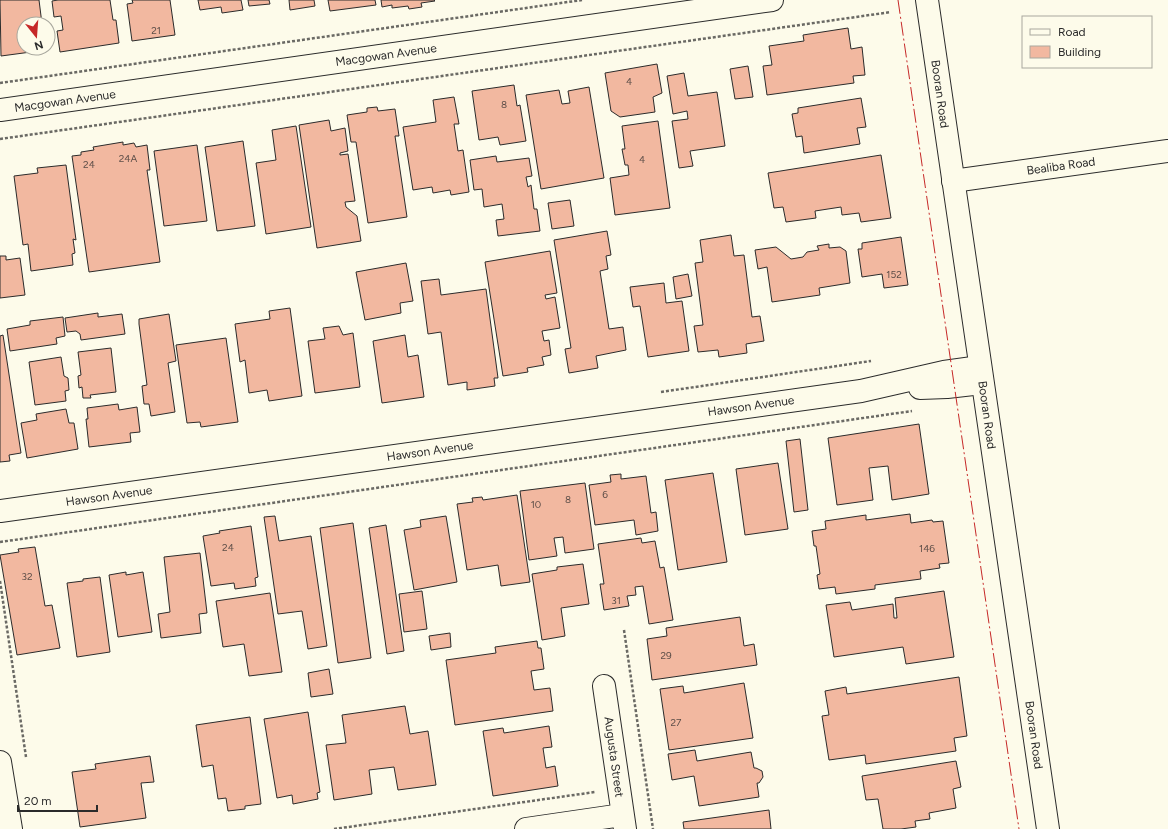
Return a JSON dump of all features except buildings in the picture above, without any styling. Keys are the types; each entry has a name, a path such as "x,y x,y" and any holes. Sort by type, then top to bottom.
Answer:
{"street":[{"name":"Macgowan Avenue","path":"0,110 772,0"},
{"name":"Booran Road","path":"927,0 1048,829"},
{"name":"Bealiba Road","path":"953,181 1168,151"},
{"name":"Hawson Avenue","path":"0,511 861,391 944,372 981,375"},
{"name":"Augusta Street","path":"604,686 624,822"},
{"path":"0,762 2,786 11,829"},
{"path":"526,829 624,822"}],"path":[{"path":"0,83 582,0"},
{"path":"0,139 891,12"},
{"path":"0,542 919,411"},
{"path":"0,581 26,759"},
{"path":"624,630 653,829"},
{"path":"334,829 618,788"}],"power":[{"path":"898,0 1019,829"}]}
